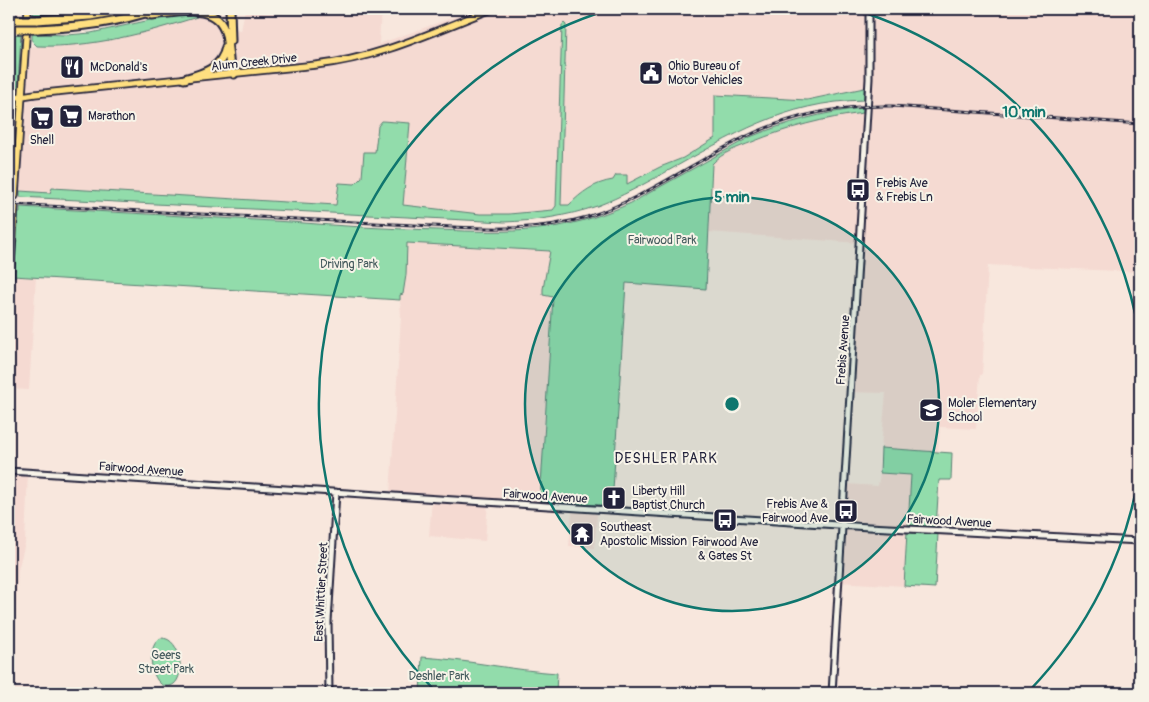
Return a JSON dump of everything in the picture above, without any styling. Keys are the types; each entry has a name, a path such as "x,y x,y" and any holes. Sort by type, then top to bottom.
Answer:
{"highway":[{"path":"9,20 90,16 129,9"},
{"path":"9,29 92,25 158,9"},
{"path":"230,9 234,74"},
{"path":"145,13 152,15 190,10 205,12 215,18 221,24 226,39 230,70 234,74"},
{"path":"184,79 214,68 224,54 226,39"}],"main road":[{"path":"15,196 28,9"},
{"name":"Alum Creek Drive","path":"9,98 330,64 364,58 492,9"},
{"path":"9,294 15,206"}],"street":[{"name":"Frebis Avenue","path":"832,693 870,79 869,9"},
{"path":"9,187 16,187"},
{"name":"Fairwood Avenue","path":"9,471 842,526 1140,541"},
{"name":"East Whittier Street","path":"329,693 328,622 336,492"}],"shaded area":[{"path":"245,9 381,9 379,44 476,9 1140,9 1140,272 988,265 982,375 980,375 976,429 940,427 938,452 881,448 886,393 850,392 860,243 709,232 712,164 721,155 782,130 811,121 863,113 864,88 807,100 716,95 715,138 683,158 660,167 627,184 613,180 602,182 585,190 569,205 560,205 566,25 564,23 562,25 556,207 553,210 509,214 480,214 403,205 410,123 383,121 378,126 375,152 364,152 362,177 336,205 52,188 50,193 9,191 9,93 13,93 18,87 20,46 60,47 207,15 241,31"},
{"path":"17,213 13,276 36,277 29,390 9,389 9,214"},
{"path":"403,243 555,251 540,501 537,505 488,502 485,541 429,536 432,499 390,495 401,317"},
{"path":"9,470 28,471 25,543 18,570 11,693 9,693"},
{"path":"880,473 911,475 904,586 838,582 845,484 878,486"},
{"path":"573,503 598,505 594,548 569,546"}],"green space":[{"path":"34,9 109,9 33,15"},
{"path":"191,14 197,17 158,29 98,42 78,45 37,46 32,41 32,34 67,35 91,33 155,19"},
{"path":"564,23 566,25 561,205 569,205 589,189 600,183 613,180 616,175 627,175 627,184 660,167 683,158 715,138 715,95 807,100 864,88 864,100 835,102 783,114 737,133 641,186 597,206 575,213 539,219 504,222 20,197 20,191 50,193 52,188 336,205 339,183 355,184 362,177 364,152 375,152 378,126 382,121 410,123 403,205 480,214 509,214 553,210 556,206 562,25"},
{"path":"21,34 18,87 13,93 9,93 9,35"},
{"path":"863,108 863,113 807,124 779,132 731,151 721,156 712,164 706,289 626,283 612,506 540,501 553,297 543,295 543,289 550,251 407,243 406,275 403,294 400,295 400,300 13,276 17,213 20,213 20,207 402,229 514,231 536,229 582,221 631,203 750,137 792,122"},
{"path":"881,448 952,453 951,480 939,480 936,528 908,527 911,475 880,473"},
{"path":"907,532 938,534 935,588 904,586"},
{"name":"Geers Street Park","path":"161,638 168,640 174,645 180,660 179,677 170,686 163,685 158,681 152,666 153,649"},
{"name":"Deshler Park","path":"422,657 557,673 556,693 420,693"}],"railway":[{"path":"9,204 452,227 520,228 570,221 608,209 648,191 725,147 762,129 816,113 854,107 892,106 1140,124"}],"place":[{"name":"McDonald's","path":"72,67"},
{"name":"Ohio Bureau of Motor Vehicles","path":"651,73"},
{"name":"Marathon","path":"71,116"},
{"name":"Shell","path":"42,118"},
{"name":"Frebis Ave & Frebis Ln","path":"858,190"},
{"name":"Moler Elementary School","path":"931,410"},
{"name":"Liberty Hill Baptist Church","path":"614,498"},
{"name":"Frebis Ave & Fairwood Ave","path":"846,511"},
{"name":"Fairwood Ave & Gates St","path":"725,520"},
{"name":"Southeast Apostolic Mission","path":"582,534"}],"district":[{"name":"DESHLER PARK","path":"666,458"}],"park label":[{"name":"Fairwood Park","path":"662,240"},
{"name":"Driving Park","path":"349,264"}]}
